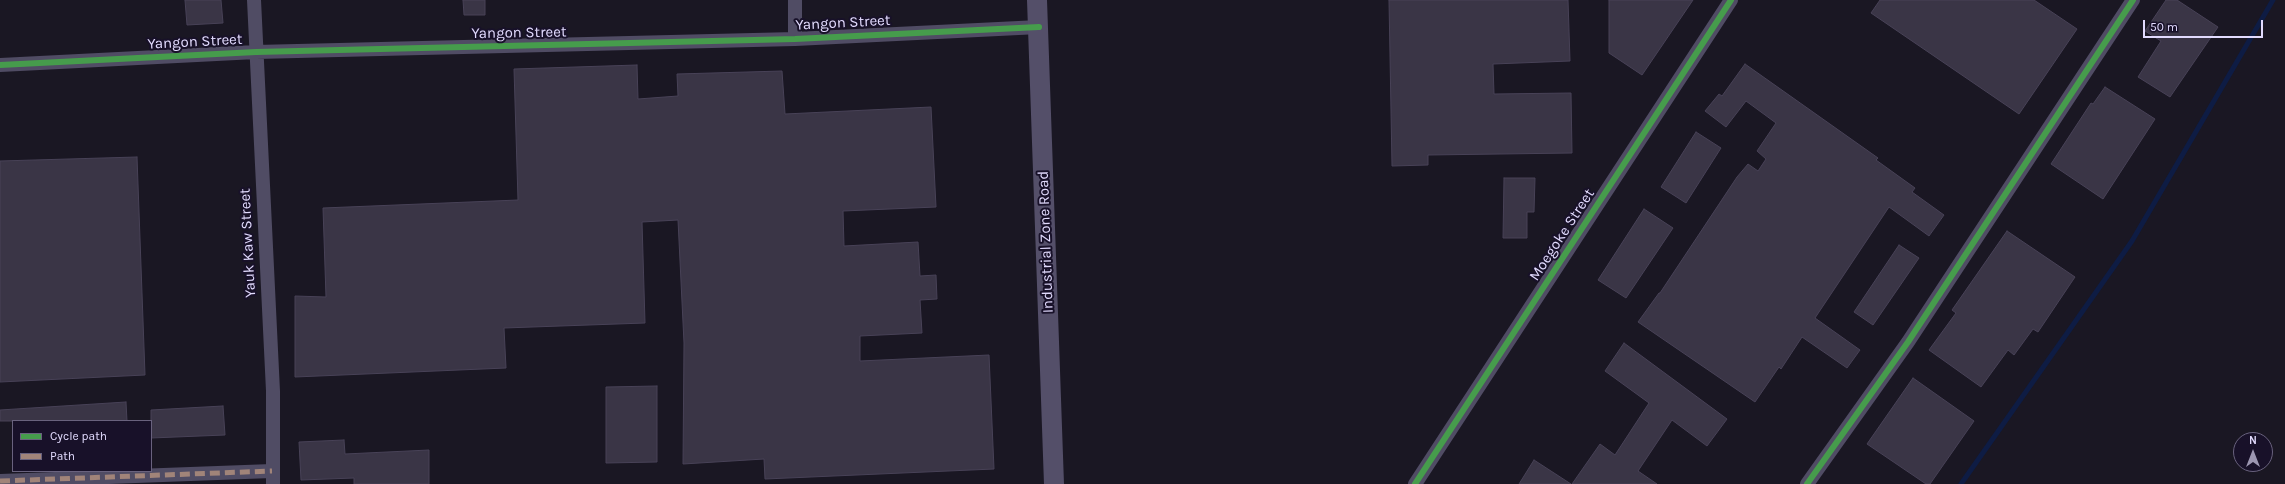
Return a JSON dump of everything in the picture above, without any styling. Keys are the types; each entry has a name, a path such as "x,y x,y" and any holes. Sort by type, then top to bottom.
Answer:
{"street":[{"name":"Yauk Kaw Street","path":"254,0 273,391 273,477"},
{"path":"795,0 795,39"},
{"name":"Industrial Zone Road","path":"1037,0 1054,484"},
{"name":"Moegoke Street","path":"1415,484 1731,0"},
{"path":"1807,484 1908,342 2132,0"},
{"name":"Yangon Street","path":"0,64 256,52 795,39 1039,27"},
{"path":"0,481 273,477"}],"building":[{"path":"185,0 221,0 223,23 187,25"},
{"path":"463,0 485,0 485,15 464,15"},
{"path":"1389,0 1568,0 1570,61 1493,64 1494,94 1571,93 1572,153 1428,155 1428,165 1392,166"},
{"path":"1609,0 1693,0 1642,75 1609,53"},
{"path":"1880,0 2034,0 2077,29 2019,114 1871,13"},
{"path":"2166,0 2177,0 2218,27 2170,97 2138,77 2161,41 2145,31"},
{"path":"1745,64 1878,158 1876,160 1915,188 1912,192 1944,215 1929,236 1889,207 1815,318 1860,350 1847,368 1802,337 1781,369 1779,367 1755,402 1638,322 1660,293 1737,177 1748,164 1758,171 1766,159 1757,151 1776,123 1746,101 1726,127 1705,111 1719,94 1722,96"},
{"path":"637,65 638,99 678,96 677,74 782,71 785,114 931,107 936,207 843,211 844,246 918,242 920,276 936,275 937,299 920,300 922,333 860,336 860,361 989,355 994,469 765,479 764,459 683,464 684,343 678,220 642,222 645,323 504,328 506,368 295,377 295,296 326,297 323,208 518,200 514,69"},
{"path":"2105,87 2155,119 2103,199 2051,164 2091,103 2093,104"},
{"path":"1696,132 1721,148 1686,203 1661,187"},
{"path":"137,157 145,375 0,382 0,161"},
{"path":"1504,178 1535,178 1534,212 1527,212 1527,238 1503,238"},
{"path":"1644,209 1673,228 1626,298 1598,280"},
{"path":"2007,231 2075,277 2038,332 2033,329 2014,355 2008,350 1981,387 1929,350 1956,313 1952,310"},
{"path":"1899,245 1919,258 1873,325 1854,312"},
{"path":"1624,343 1727,419 1707,446 1672,420 1638,471 1657,484 1572,484 1600,444 1615,455 1649,403 1605,371"},
{"path":"1913,378 1974,421 1930,484 1926,484 1867,444"},
{"path":"657,386 657,462 606,463 606,387"},
{"path":"126,402 127,420 0,421 0,410"},
{"path":"223,406 225,435 152,438 151,410"},
{"path":"344,440 345,454 429,450 429,484 354,484 354,478 301,480 299,442"},
{"path":"1534,460 1571,484 1519,484"}],"waterway":[{"path":"1961,484 2132,241 2273,0"}],"marked path":[{"path":"0,481 272,471"}],"cycle path":[{"path":"1415,484 1731,0"},
{"path":"1807,484 1908,342 2133,0"},
{"path":"0,65 256,52 795,39 1039,27"}]}
